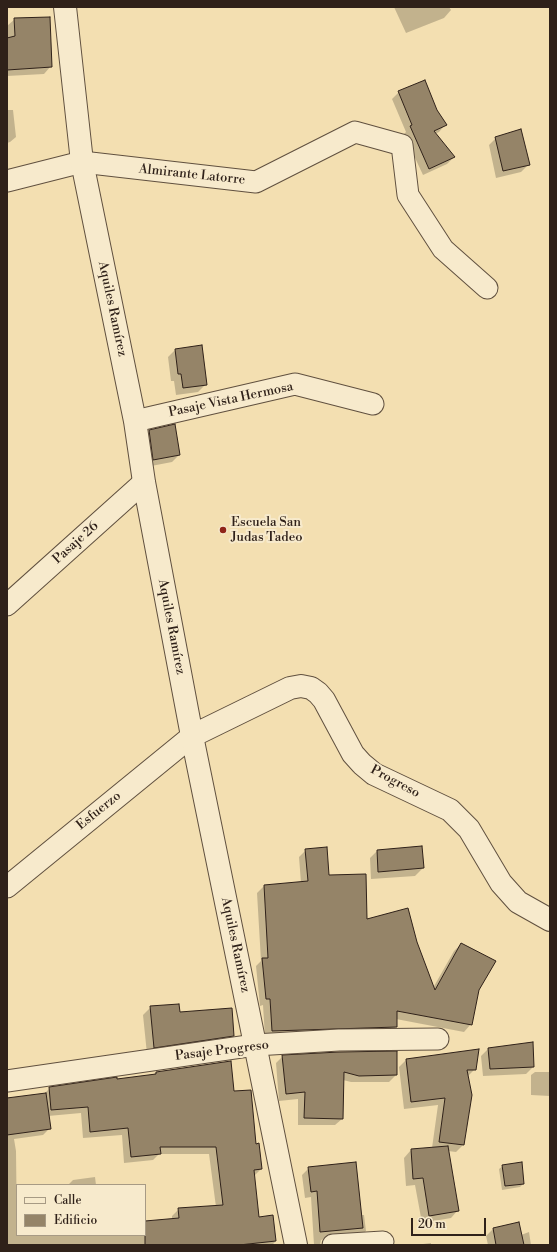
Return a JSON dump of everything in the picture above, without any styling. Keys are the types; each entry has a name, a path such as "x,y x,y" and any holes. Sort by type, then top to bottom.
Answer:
{"street":[{"name":"Aquiles Ramírez","path":"65,7 82,162 135,421 144,482 192,736 296,1245"},
{"name":"Almirante Latorre","path":"82,162 256,182 355,132 402,145 408,195 443,249 487,288"},
{"path":"7,181 82,162"},
{"name":"Pasaje Vista Hermosa","path":"135,421 295,384 373,404"},
{"name":"Pasaje 26","path":"7,605 144,482"},
{"name":"Progreso","path":"192,736 290,688 302,686 310,688 318,693 324,700 354,754 362,764 374,774 450,810 469,829 501,883 518,902 550,920"},
{"name":"Esfuerzo","path":"7,887 192,736"},
{"name":"Pasaje Progreso","path":"7,1080 255,1045 339,1040 438,1039"},
{"path":"334,1245 383,1242"}],"building":[{"path":"50,17 52,67 7,70 7,38 15,36 14,18"},
{"path":"425,80 437,110 447,125 434,131 455,157 429,169 410,126 412,125 398,91"},
{"path":"521,129 530,165 503,171 495,137"},
{"path":"202,345 207,385 183,388 181,374 178,374 175,349"},
{"path":"175,424 180,455 153,460 149,430"},
{"path":"422,846 424,868 378,872 377,850"},
{"path":"327,847 329,875 366,874 367,919 408,908 417,942 435,990 461,943 496,961 479,990 472,1025 397,1011 397,1027 272,1031 270,999 266,999 262,958 268,958 264,885 308,881 305,849"},
{"path":"179,1004 180,1012 232,1008 234,1036 154,1048 150,1006"},
{"path":"533,1042 534,1067 490,1069 488,1048"},
{"path":"479,1049 476,1070 467,1070 472,1095 464,1145 439,1142 445,1098 411,1102 406,1059"},
{"path":"397,1051 397,1075 359,1076 344,1072 343,1119 304,1118 305,1092 286,1094 282,1055"},
{"path":"231,1061 234,1091 251,1090 256,1144 259,1143 262,1169 254,1170 259,1217 273,1215 276,1241 239,1245 145,1245 146,1221 179,1218 178,1208 223,1205 216,1147 160,1147 161,1154 131,1157 128,1128 90,1132 88,1107 51,1110 49,1087 117,1077 117,1079 156,1074 156,1072"},
{"path":"46,1093 51,1129 7,1135 7,1098"},
{"path":"448,1146 459,1211 429,1216 423,1178 413,1179 411,1149"},
{"path":"356,1162 363,1228 320,1232 317,1191 311,1192 308,1167"},
{"path":"522,1162 524,1184 505,1186 502,1165"},
{"path":"519,1222 524,1245 496,1245 493,1228"}],"place":[{"name":"Escuela San Judas Tadeo","path":"223,530"}]}
